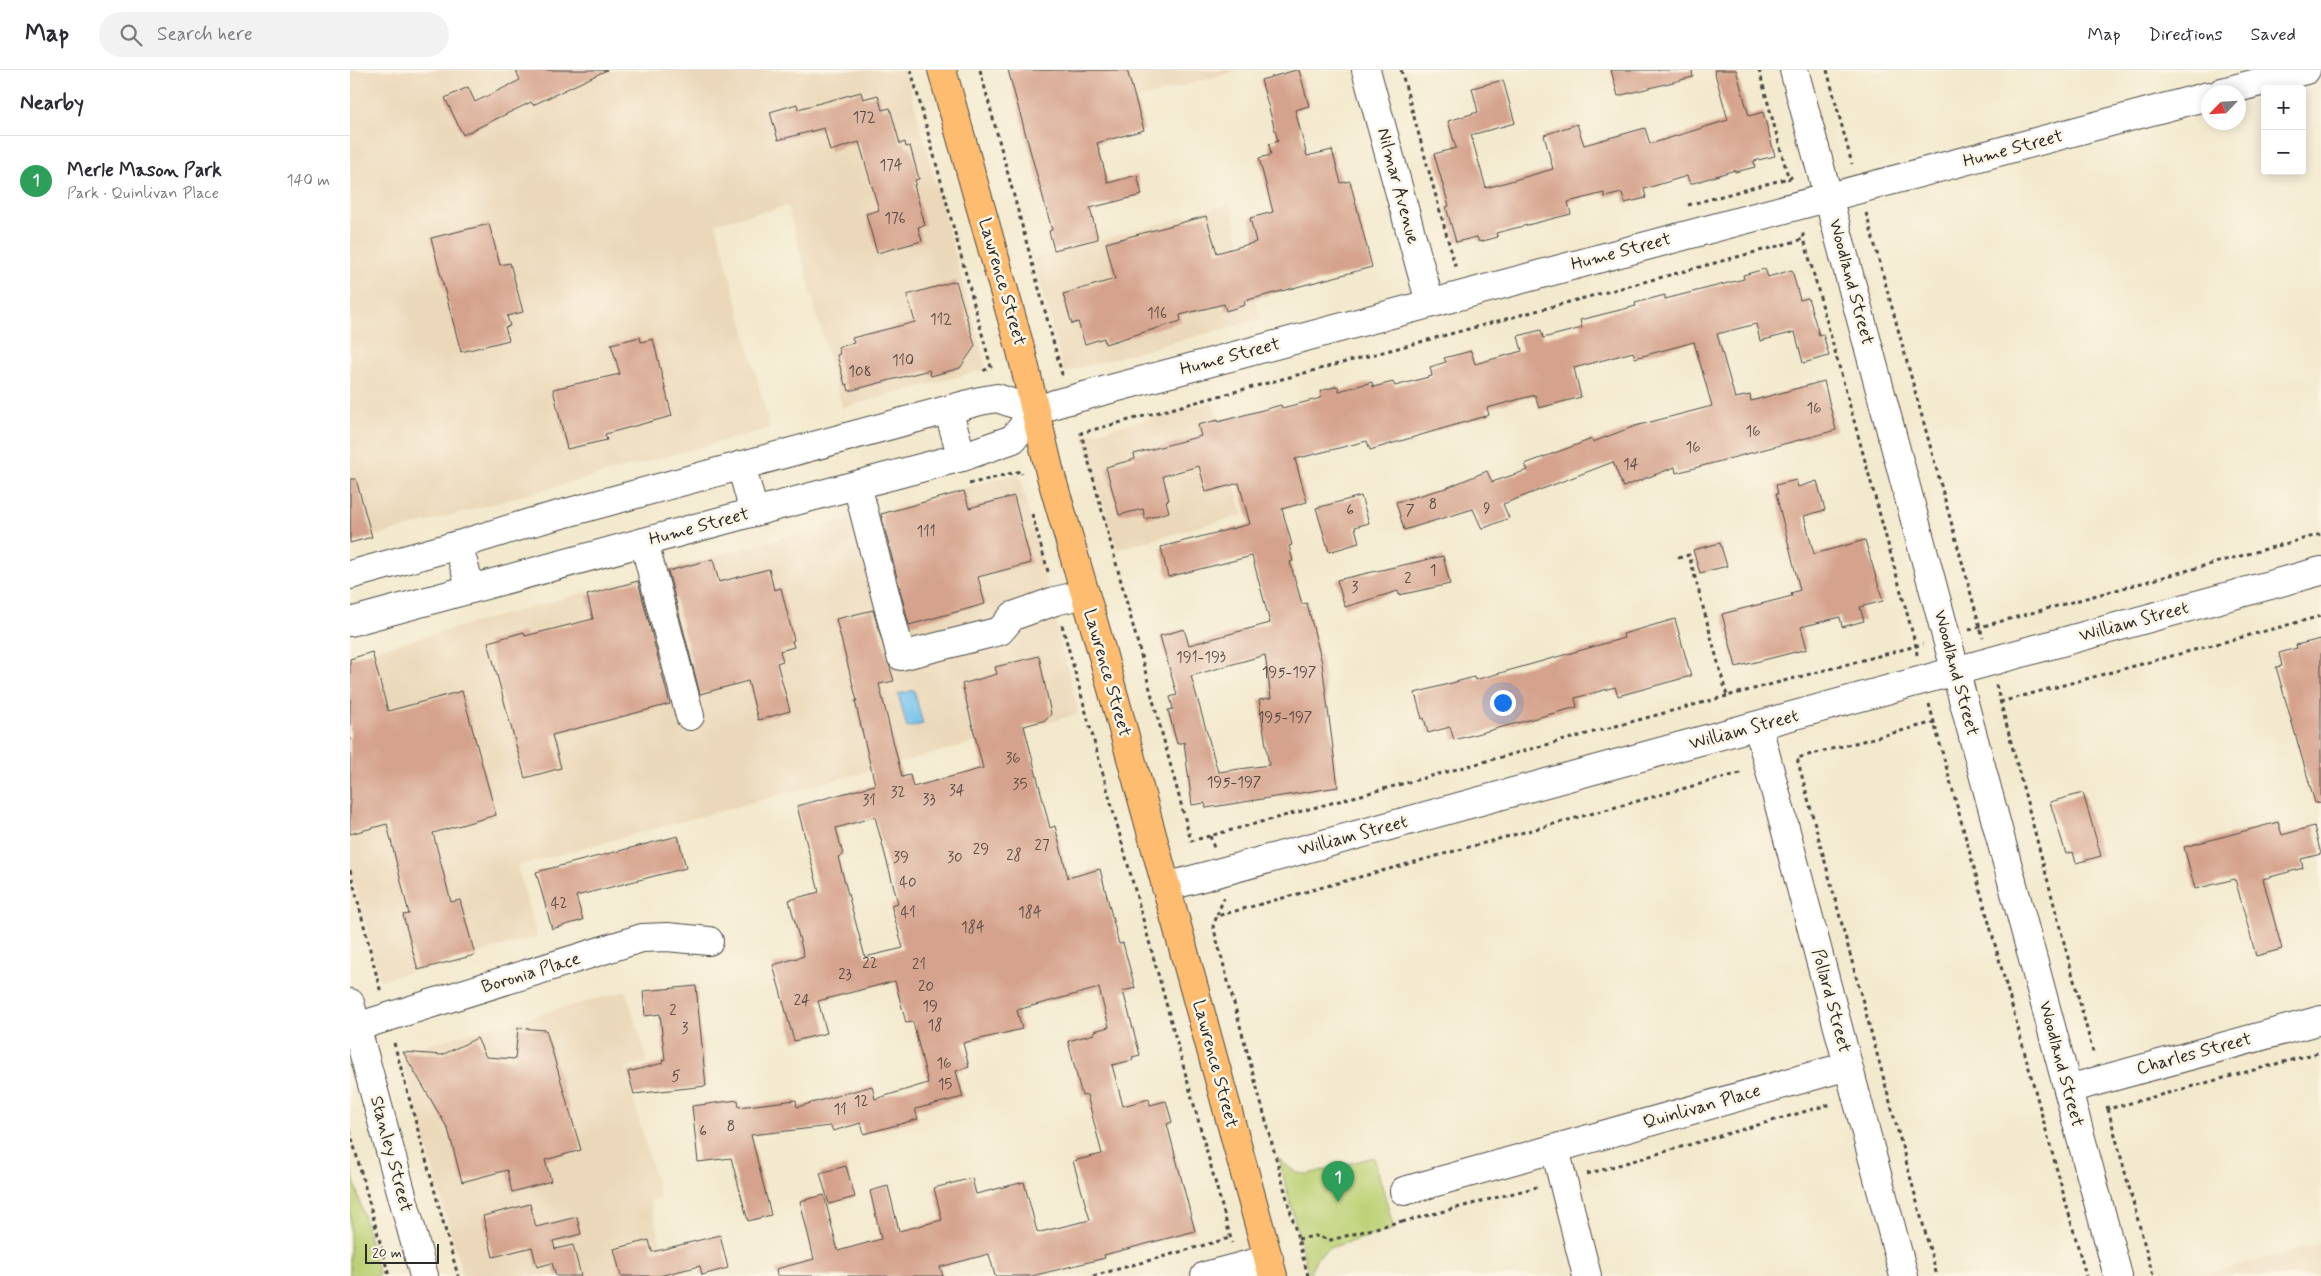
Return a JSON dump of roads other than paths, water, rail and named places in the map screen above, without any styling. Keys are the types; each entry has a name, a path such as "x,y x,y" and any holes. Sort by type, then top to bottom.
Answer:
{"main road":[{"name":"Lawrence Street","path":"942,70 1021,351 1085,594 1271,1268"}],"street":[{"name":"Nilmar Avenue","path":"1366,70 1430,303"},
{"name":"Woodland Street","path":"1794,70 2118,1276"},
{"path":"2246,86 2306,70"},
{"name":"Hume Street","path":"350,622 962,457 1013,439 1035,410 2201,98"},
{"path":"350,575 458,545 530,522 997,398 1035,410"},
{"path":"948,410 962,457"},
{"path":"740,465 754,512"},
{"path":"857,485 862,513 901,656 1000,631 1013,616 1055,601 1085,594"},
{"path":"644,542 690,716"},
{"path":"458,545 471,589"},
{"name":"William Street","path":"1166,887 2321,571"},
{"name":"Pollard Street","path":"1758,726 1904,1276"},
{"name":"Boronia Place","path":"353,1015 387,1018 642,938 667,937 709,941"},
{"name":"Stanley Street","path":"353,1015 424,1276"},
{"name":"Charles Street","path":"2068,1088 2321,1020"},
{"name":"Quinlivan Place","path":"1404,1191 1848,1066"},
{"path":"1555,1149 1587,1276"},
{"path":"1205,1276 1234,1268 1271,1268"}],"water":[{"path":"914,690 923,724 907,728 898,694"}],"place":[{"name":"Merle Mason Park","path":"1338,1202"}]}
